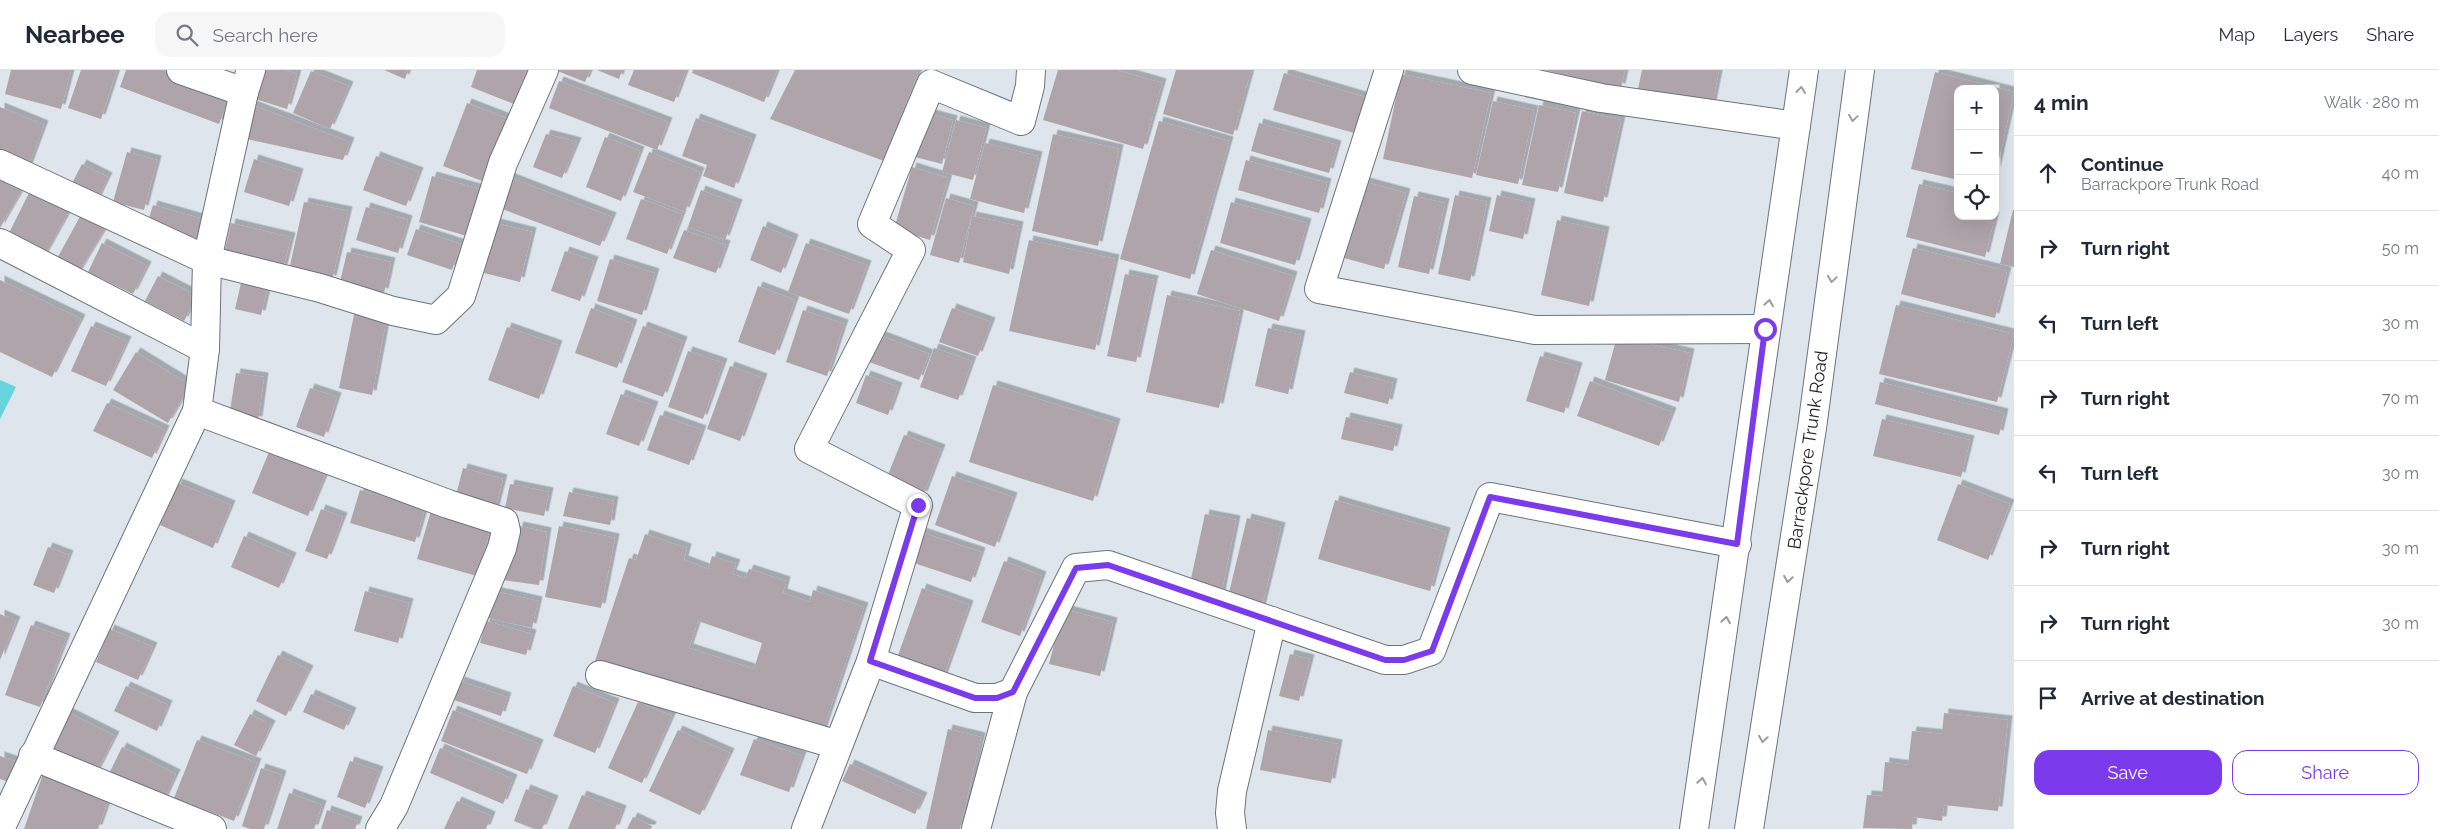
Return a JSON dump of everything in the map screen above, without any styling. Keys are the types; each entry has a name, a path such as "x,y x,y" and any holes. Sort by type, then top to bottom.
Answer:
{"street":[{"path":"0,829 197,411 205,349 207,260 247,81 181,70"},
{"path":"0,164 207,260 320,288 393,311 436,320 461,296 503,163 544,70"},
{"path":"806,829 870,661 918,505 809,450 911,250 872,224 932,84 1021,121 1030,86 1031,70"},
{"path":"1389,70 1319,289 1534,330 1765,329"},
{"path":"1472,70 1600,98 1796,126"},
{"path":"1694,829 1737,544 1765,329 1804,70"},
{"name":"Barrackpore Trunk Road","path":"1749,829 1812,428 1860,70"},
{"path":"0,243 205,349"},
{"path":"197,411 448,504 504,522 506,531 502,548 394,806 380,829"},
{"path":"976,829 1013,692 1076,568 1108,565 1385,660 1404,660 1432,651 1490,497 1737,544"},
{"path":"1232,829 1230,813 1232,791 1272,622"},
{"path":"870,661 975,698 997,698 1013,692"},
{"path":"600,674 838,746"},
{"path":"33,756 212,829"}],"water":[{"path":"0,380 16,387 0,419"}],"building":[{"path":"11,70 71,70 61,109 5,94"},
{"path":"81,70 117,70 101,119 68,108"},
{"path":"126,70 161,70 230,96 219,124 120,87"},
{"path":"257,70 286,70 297,74 287,109 249,97"},
{"path":"384,70 408,70 405,79"},
{"path":"477,70 526,70 514,104 471,87"},
{"path":"555,70 590,70 585,82"},
{"path":"597,70 622,70 619,79"},
{"path":"634,70 686,70 674,102 628,85"},
{"path":"693,70 777,70 764,102 692,73"},
{"path":"795,70 912,70 918,73 884,161 770,119"},
{"path":"1058,70 1117,70 1162,83 1143,149 1043,120"},
{"path":"1176,70 1251,70 1233,135 1163,114"},
{"path":"1544,70 1625,70 1621,88"},
{"path":"1642,70 1719,70 1712,105 1638,89"},
{"path":"311,71 349,86 330,129 293,113"},
{"path":"1935,72 1986,85 1954,85 1954,179 1911,169"},
{"path":"1284,73 1365,97 1354,133 1273,110"},
{"path":"1401,74 1491,93 1472,178 1383,159"},
{"path":"559,81 668,122 657,150 549,108"},
{"path":"1999,88 2014,92 1999,159"},
{"path":"1493,101 1534,110 1518,184 1476,175"},
{"path":"467,103 514,121 490,184 443,166"},
{"path":"252,105 350,142 343,160 247,139"},
{"path":"1539,105 1576,113 1558,192 1522,185"},
{"path":"0,107 44,125 28,168 0,157"},
{"path":"1582,111 1621,120 1603,202 1564,193"},
{"path":"927,113 953,120 942,164 915,157"},
{"path":"696,118 752,139 734,188 703,176 707,165 682,156"},
{"path":"956,120 986,128 973,180 942,172"},
{"path":"1159,121 1229,141 1190,279 1120,259"},
{"path":"1259,123 1337,145 1329,173 1251,151"},
{"path":"546,134 577,142 562,178 533,167"},
{"path":"1053,134 1119,149 1098,246 1032,231"},
{"path":"605,137 640,151 621,201 586,187"},
{"path":"985,143 1038,156 1024,213 970,199"},
{"path":"127,152 157,160 144,210 113,202"},
{"path":"649,152 700,172 685,212 633,192"},
{"path":"376,156 419,172 406,206 363,190"},
{"path":"254,159 299,173 289,206 244,192"},
{"path":"1246,160 1327,183 1319,213 1238,190"},
{"path":"82,164 108,177 96,202 69,189"},
{"path":"912,167 948,178 930,240 894,229"},
{"path":"0,175 23,188 0,228"},
{"path":"432,176 480,189 467,236 419,222"},
{"path":"506,176 612,217 600,246 494,206"},
{"path":"1358,180 1406,193 1384,269 1337,256"},
{"path":"1919,184 1954,192 1954,220 1994,220 1985,257 1906,237"},
{"path":"32,187 71,208 43,258 6,239"},
{"path":"701,190 738,204 725,240 688,227"},
{"path":"1455,195 1487,202 1470,281 1438,274"},
{"path":"1497,195 1531,203 1523,239 1489,231"},
{"path":"1414,196 1445,203 1429,274 1398,267"},
{"path":"946,198 974,206 959,263 930,255"},
{"path":"641,199 682,214 667,254 626,239"},
{"path":"304,202 348,211 332,280 289,270"},
{"path":"1231,202 1307,223 1295,265 1220,243"},
{"path":"153,205 203,219 196,242 146,228"},
{"path":"366,207 408,220 398,253 356,240"},
{"path":"2014,210 2014,267 2000,264"},
{"path":"82,213 106,227 77,275 54,264"},
{"path":"972,216 1019,226 1009,274 963,262"},
{"path":"1557,220 1605,231 1589,306 1541,295"},
{"path":"231,223 291,237 283,269 224,254"},
{"path":"496,223 532,232 520,282 484,273"},
{"path":"763,226 794,239 781,273 750,260"},
{"path":"416,229 461,244 452,270 407,255"},
{"path":"684,230 726,245 716,273 673,258"},
{"path":"1029,240 1115,259 1095,350 1009,331"},
{"path":"102,243 147,266 133,294 88,272"},
{"path":"806,243 867,265 849,314 788,292"},
{"path":"1913,248 2007,271 1995,318 1901,294"},
{"path":"1211,250 1293,276 1279,321 1197,294"},
{"path":"565,251 594,261 580,301 551,291"},
{"path":"347,252 391,262 384,293 340,282"},
{"path":"610,259 655,273 642,315 597,301"},
{"path":"1125,274 1154,280 1136,362 1107,356"},
{"path":"158,276 197,296 184,321 145,301"},
{"path":"242,279 268,285 261,315 235,309"},
{"path":"0,280 81,319 52,377 0,352"},
{"path":"758,286 795,300 775,355 738,342"},
{"path":"1167,295 1240,311 1219,408 1146,392"},
{"path":"1896,305 2014,334 1997,402 1879,374"},
{"path":"591,308 633,324 617,368 575,353"},
{"path":"952,308 991,322 978,356 939,342"},
{"path":"355,310 387,316 372,395 339,388"},
{"path":"803,310 844,324 827,376 786,362"},
{"path":"91,326 127,341 106,386 71,371"},
{"path":"643,326 683,341 663,397 622,382"},
{"path":"507,327 558,345 539,399 488,380"},
{"path":"1268,328 1301,335 1288,394 1255,386"},
{"path":"879,335 929,354 919,380 869,362"},
{"path":"1617,337 1690,353 1679,402 1605,380"},
{"path":"934,348 972,361 958,400 920,387"},
{"path":"688,351 723,363 703,419 668,407"},
{"path":"136,352 190,385 168,423 113,390"},
{"path":"1540,356 1578,367 1564,413 1526,401"},
{"path":"730,366 763,378 740,441 707,429"},
{"path":"1350,372 1393,383 1388,404 1344,393"},
{"path":"236,373 264,377 258,421 229,417"},
{"path":"866,375 898,387 888,415 856,403"},
{"path":"1590,381 1672,412 1659,446 1577,416"},
{"path":"1880,382 2004,413 1999,435 1875,404"},
{"path":"993,385 1116,423 1093,501 969,462"},
{"path":"310,388 337,397 324,437 296,427"},
{"path":"621,394 654,406 639,446 606,434"},
{"path":"107,403 165,430 152,458 93,431"},
{"path":"660,415 702,430 689,465 647,450"},
{"path":"1346,417 1398,429 1393,451 1341,439"},
{"path":"1882,419 1970,440 1961,477 1873,456"},
{"path":"904,435 941,449 923,496 885,482"},
{"path":"269,452 325,475 308,516 252,493"},
{"path":"463,468 503,479 495,510 455,499"},
{"path":"952,476 1013,497 995,547 935,525"},
{"path":"178,483 231,505 213,548 160,525"},
{"path":"510,484 549,492 544,516 505,508"},
{"path":"1958,484 2010,504 1988,560 1937,540"},
{"path":"360,490 425,508 415,542 350,523"},
{"path":"569,492 614,501 610,525 563,516"},
{"path":"1335,500 1446,532 1430,591 1318,559"},
{"path":"321,509 343,517 327,559 305,551"},
{"path":"431,511 491,528 477,576 417,559"},
{"path":"1205,514 1236,520 1221,595 1189,588"},
{"path":"1247,518 1281,527 1261,610 1227,601"},
{"path":"519,526 547,532 539,585 502,580"},
{"path":"559,526 615,538 601,608 545,597"},
{"path":"921,532 981,552 971,582 911,562"},
{"path":"645,534 687,548 684,560 708,569 712,556 736,564 732,574 745,578 749,569 786,581 783,593 810,602 813,590 864,607 817,748 591,673 629,558 636,560","holes":["698,621 762,643 754,669 689,648"]},
{"path":"244,536 292,557 279,588 231,567"},
{"path":"48,547 69,555 54,593 33,585"},
{"path":"1004,561 1042,576 1020,636 981,622"},
{"path":"922,588 969,605 943,678 896,661"},
{"path":"365,591 409,603 398,643 354,631"},
{"path":"494,591 538,601 532,628 488,618"},
{"path":"1063,609 1113,622 1100,676 1049,664"},
{"path":"0,614 16,621 0,660"},
{"path":"486,621 532,634 526,655 480,643"},
{"path":"31,625 66,638 40,707 5,695"},
{"path":"110,629 153,647 138,680 96,662"},
{"path":"1290,654 1310,659 1299,701 1279,696"},
{"path":"278,655 309,670 286,716 256,701"},
{"path":"460,681 507,697 501,716 454,700"},
{"path":"126,686 168,705 157,731 114,711"},
{"path":"573,686 615,703 595,753 553,736"},
{"path":"311,694 352,712 344,730 303,712"},
{"path":"638,702 672,716 642,783 608,768"},
{"path":"453,710 539,744 527,774 441,741"},
{"path":"67,712 115,736 95,775 47,752"},
{"path":"1944,713 2008,720 1998,811 1944,805 1942,821 1913,817 1912,829 1863,828 1867,795 1882,796 1885,762 1908,765 1912,731 1942,734"},
{"path":"250,714 271,725 256,756 234,745"},
{"path":"948,729 981,737 960,829 926,829"},
{"path":"678,730 730,753 700,815 649,791"},
{"path":"1268,730 1338,744 1331,783 1260,770"},
{"path":"754,739 802,756 789,792 740,775"},
{"path":"197,740 257,763 234,821 174,798"},
{"path":"122,747 176,774 162,804 107,778"},
{"path":"440,748 513,779 503,804 430,773"},
{"path":"0,756 21,763 14,784 0,779"},
{"path":"350,761 379,771 365,808 337,797"},
{"path":"850,764 923,797 915,814 842,781"},
{"path":"261,768 282,775 264,829 250,829 242,826"},
{"path":"44,771 110,795 98,829 24,829"},
{"path":"526,789 554,800 542,829 534,829 514,821"},
{"path":"289,793 322,805 314,829 277,829"},
{"path":"582,795 622,810 615,829 568,829"},
{"path":"457,801 491,816 486,829 444,829"},
{"path":"327,810 358,821 355,829 321,829"},
{"path":"633,817 652,826 651,829 627,829"}],"route":[{"path":"918,505 870,661 975,698 983,700 997,698 1013,692 1076,568 1091,565 1108,565 1385,660 1415,658 1432,651 1490,497 1737,544 1765,329"}]}
